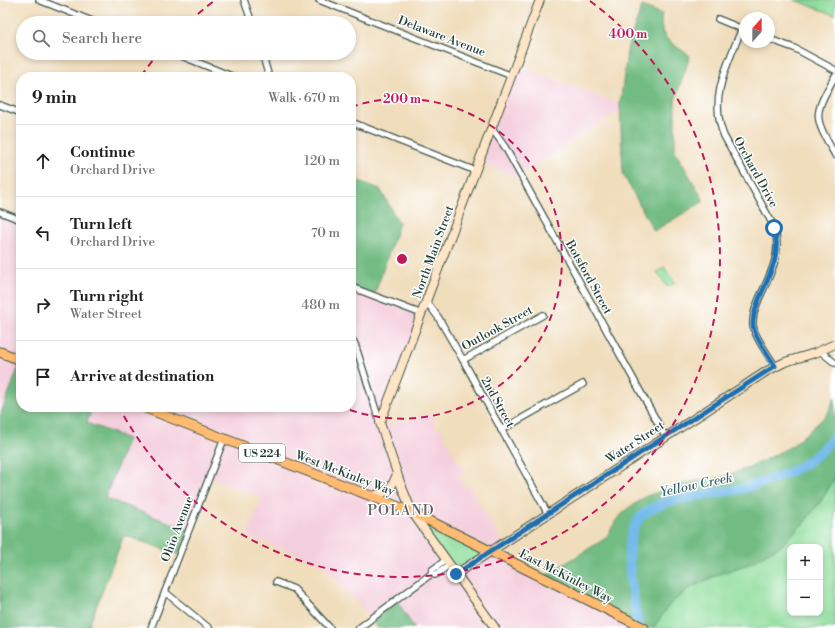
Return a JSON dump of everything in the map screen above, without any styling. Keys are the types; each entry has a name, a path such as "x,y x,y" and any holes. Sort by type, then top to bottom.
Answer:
{"main road":[{"name":"North Main Street","path":"380,423 540,0"},
{"name":"Water Street","path":"456,574 775,366 820,351 835,344"},
{"path":"0,352 16,358"},
{"name":"West McKinley Way","path":"155,412 412,512"},
{"path":"380,423 397,474 412,512 495,628"},
{"path":"371,496 382,494 390,490 397,474"},
{"name":"East McKinley Way","path":"412,512 644,628"}],"street":[{"path":"39,0 79,16"},
{"path":"244,0 250,16"},
{"name":"Delaware Avenue","path":"319,0 512,76"},
{"path":"718,19 739,27"},
{"name":"Orchard Drive","path":"739,39 719,88 718,114 724,136 772,223 776,235 778,248 776,261 755,310 753,320 756,334 775,366"},
{"path":"775,41 794,48 835,70"},
{"path":"192,60 222,72"},
{"path":"264,60 268,72"},
{"path":"835,76 821,102 818,116 821,129 835,155"},
{"path":"0,105 16,111"},
{"path":"356,124 476,171"},
{"name":"Botsford Street","path":"492,128 508,153 666,436"},
{"path":"0,212 16,218"},
{"path":"356,289 422,314"},
{"name":"2nd Street","path":"427,302 438,317 463,360 548,514"},
{"name":"Outlook Street","path":"463,360 543,315"},
{"path":"356,347 380,423"},
{"path":"820,351 835,363"},
{"path":"501,430 583,384"},
{"name":"Ohio Avenue","path":"151,628 224,438"},
{"path":"359,628 431,574 432,570 448,563"},
{"path":"276,582 294,589 330,628"},
{"path":"165,592 209,628"}],"shaded area":[{"path":"516,65 620,104 621,110 520,175 522,179 479,162"},
{"path":"0,212 16,218 16,374 0,416"},
{"path":"356,289 422,314 381,427 434,413 435,428 440,428 464,473 458,477 464,488 468,485 498,534 502,544 491,551 639,628 414,628 396,599 371,618 321,563 247,536 262,497 209,477 189,530 105,498 128,439 86,422 90,412 156,412 168,417 170,412 356,412"}],"green space":[{"path":"795,0 835,0 835,15"},
{"path":"642,6 662,14 662,29 667,39 690,56 675,100 675,151 704,201 654,231 623,174 620,104 628,46"},
{"path":"356,180 380,189 399,223 374,296 356,289"},
{"path":"664,267 675,283 667,287 657,272"},
{"path":"16,374 16,412 90,412 87,423 128,439 105,498 189,530 179,555 124,535 88,628 0,628 0,416"},
{"path":"835,397 835,477 821,501 803,524 782,545 751,563 714,576 690,588 671,603 653,628 639,628 542,578 606,538 617,519 627,509 647,496 685,483 722,477 751,467 792,446 827,415"},
{"path":"835,477 835,628 653,628 671,602 690,588 782,545 803,524 821,501"},
{"path":"412,512 491,551 456,574"},
{"path":"396,599 414,628 377,628 371,618"}],"waterway":[{"name":"Yellow Creek","path":"639,628 630,576 629,548 635,525 642,515 652,508 665,503 694,496 741,489 794,470 807,462 825,447 835,436"}],"district":[{"name":"POLAND","path":"401,510"}],"route":[{"path":"456,574 775,366 753,327 753,315 776,261 778,248 774,228"}]}
